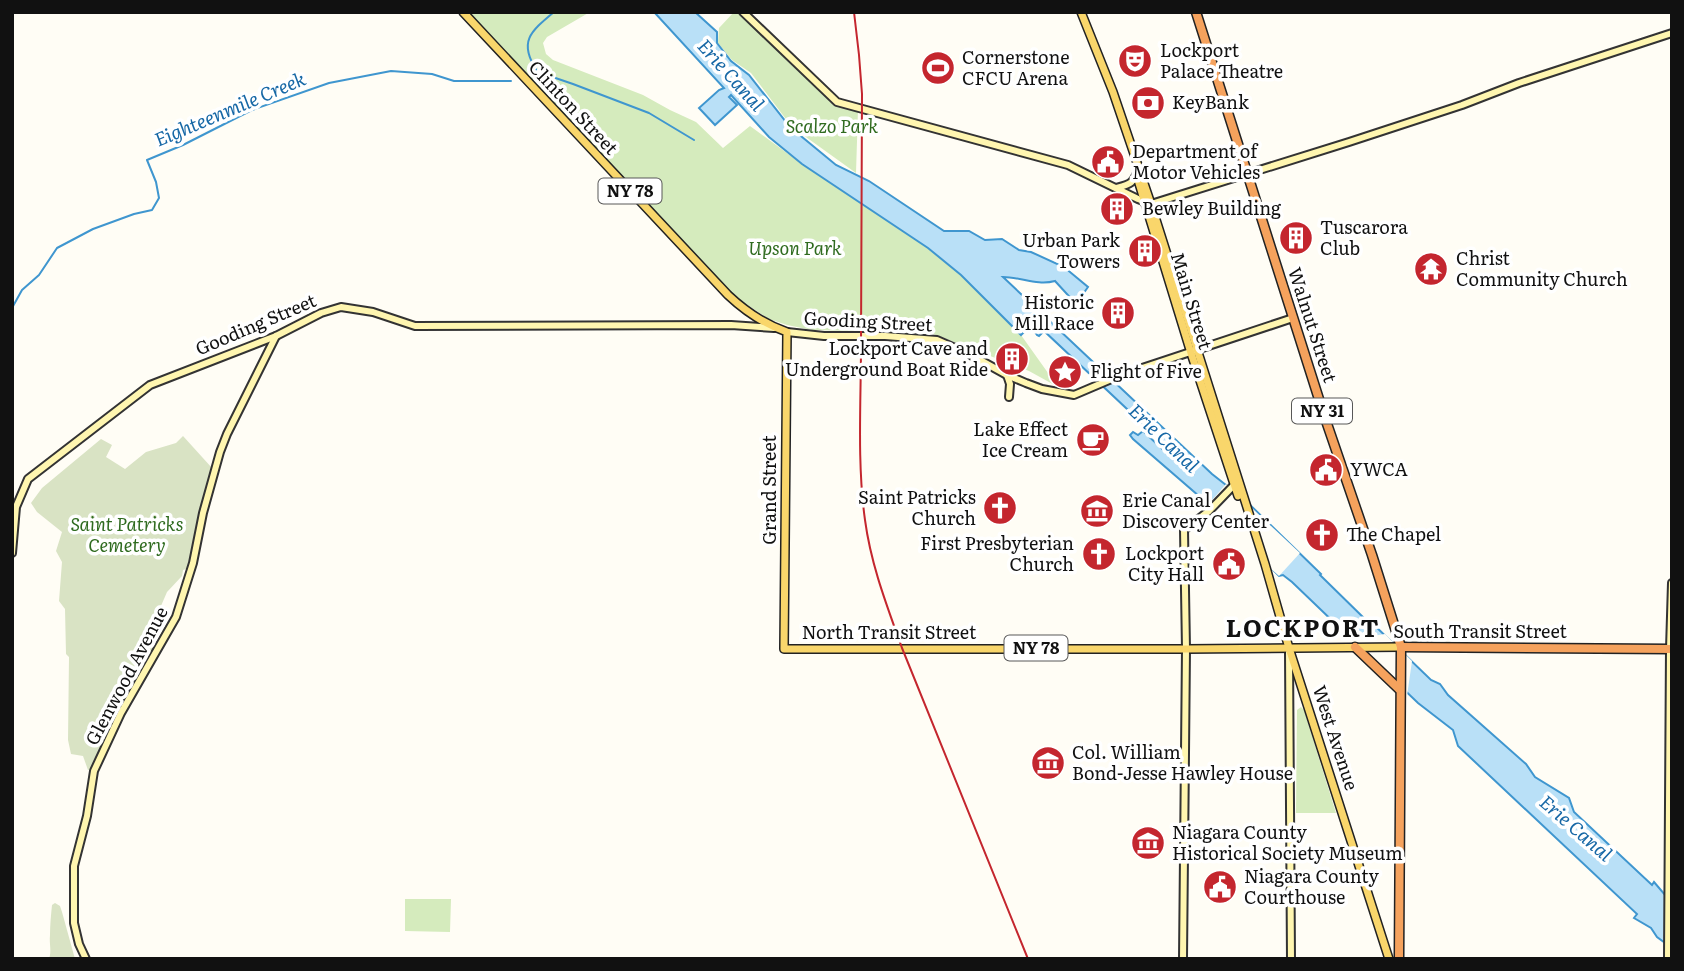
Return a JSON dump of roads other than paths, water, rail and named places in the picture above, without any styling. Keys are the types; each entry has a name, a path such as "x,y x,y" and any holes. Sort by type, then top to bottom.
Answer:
{"highway":[{"name":"Walnut Street","path":"1196,12 1400,648"},
{"path":"1351,647 1399,693"},
{"name":"South Transit Street","path":"1400,648 1671,649"},
{"name":"NY 31","path":"1399,959 1400,648"}],"main road":[{"name":"Clinton Street","path":"463,12 613,174 675,236 728,295 749,313"},
{"name":"Main Street","path":"1079,12 1113,92 1258,558 1274,599"},
{"name":"Gooding Street","path":"749,313 788,332"},
{"name":"Grand Street","path":"784,649 788,332"},
{"name":"Main Street","path":"1235,484 1245,500 1289,648"},
{"name":"South Transit Street","path":"1289,648 1400,648"},
{"name":"North Transit Street","path":"784,649 1289,648"},
{"name":"West Avenue","path":"1289,648 1389,959"}],"street":[{"path":"743,12 837,102 1068,165 1147,203 1462,105 1519,83 1672,33"},
{"path":"1116,188 1130,184 1137,172"},
{"name":"Gooding Street","path":"12,553 16,507 27,479 150,385 276,336 321,313 341,307 373,312 415,326 731,325 776,328"},
{"path":"731,325 747,321 749,313"},
{"path":"1194,352 1293,318"},
{"name":"Gooding Street","path":"788,332 937,340 1007,375 1042,389 1074,395 1121,375 1194,352"},
{"name":"Glenwood Avenue","path":"86,959 74,923 74,866 87,816 94,771 121,713 176,617 193,563 203,513 220,452 276,336"},
{"path":"1007,375 1010,384 1009,397"},
{"path":"1182,959 1186,649 1184,530 1209,511 1235,484"},
{"path":"1668,959 1672,583"},
{"path":"1289,648 1291,959"}],"water":[{"name":"Erie Canal","path":"654,12 695,12 717,32 717,43 731,61 749,75 790,127 836,165 869,181 944,231 969,231 985,240 1002,239 1019,250 1031,252 1064,267 1088,287 1076,304 1055,281 1003,277 1212,474 1245,500 1369,623 1431,680 1440,684 1448,695 1526,764 1535,777 1569,798 1574,812 1652,885 1654,882 1672,903 1672,948 1657,937 1651,928 1634,918 1637,914 1458,746 1453,730 1418,703 1292,582 1283,575 1279,576 1207,503 1133,439 1130,435 1133,432 1138,435 1143,431 1188,473 1194,474 1044,331 1039,336 1031,326 1026,325 1026,330 1021,335 961,275 928,248 802,164 769,137 731,95 729,97 737,105 715,125 699,108 724,88"}],"waterway":[{"name":"Eighteenmile Creek","path":"537,71 528,52 529,38 554,12"},
{"name":"Eighteenmile Creek","path":"12,308 22,290 39,275 57,248 93,229 152,210 159,198 147,160 252,110 329,83 391,71 432,74 454,81 511,81"},
{"path":"538,72 649,113 694,140"}],"railway":[{"path":"854,12 862,94 860,455 868,537 880,585 902,648 1028,959"}],"place":[{"name":"Lockport Palace Theatre","path":"1135,61"},
{"name":"Cornerstone CFCU Arena","path":"938,68"},
{"name":"KeyBank","path":"1148,103"},
{"name":"Department of Motor Vehicles","path":"1108,162"},
{"name":"Bewley Building","path":"1117,209"},
{"name":"Tuscarora Club","path":"1296,238"},
{"name":"Urban Park Towers","path":"1145,251"},
{"name":"Christ Community Church","path":"1431,269"},
{"name":"Historic Mill Race","path":"1118,313"},
{"name":"Lockport Cave and Underground Boat Ride","path":"1012,359"},
{"name":"Flight of Five","path":"1065,372"},
{"name":"Lake Effect Ice Cream","path":"1093,440"},
{"name":"YWCA","path":"1326,470"},
{"name":"Saint Patricks Church","path":"1000,508"},
{"name":"Erie Canal Discovery Center","path":"1097,511"},
{"name":"The Chapel","path":"1322,535"},
{"name":"First Presbyterian Church","path":"1099,554"},
{"name":"Lockport City Hall","path":"1229,564"},
{"name":"Col. William Bond-Jesse Hawley House","path":"1048,763"},
{"name":"Niagara County Historical Society Museum","path":"1148,843"},
{"name":"Niagara County Courthouse","path":"1220,887"}],"district":[{"name":"LOCKPORT","path":"1303,629"}],"park label":[{"name":"Scalzo Park","path":"832,127"},
{"name":"Upson Park","path":"795,249"},
{"name":"Saint Patricks Cemetery","path":"127,535"}]}
